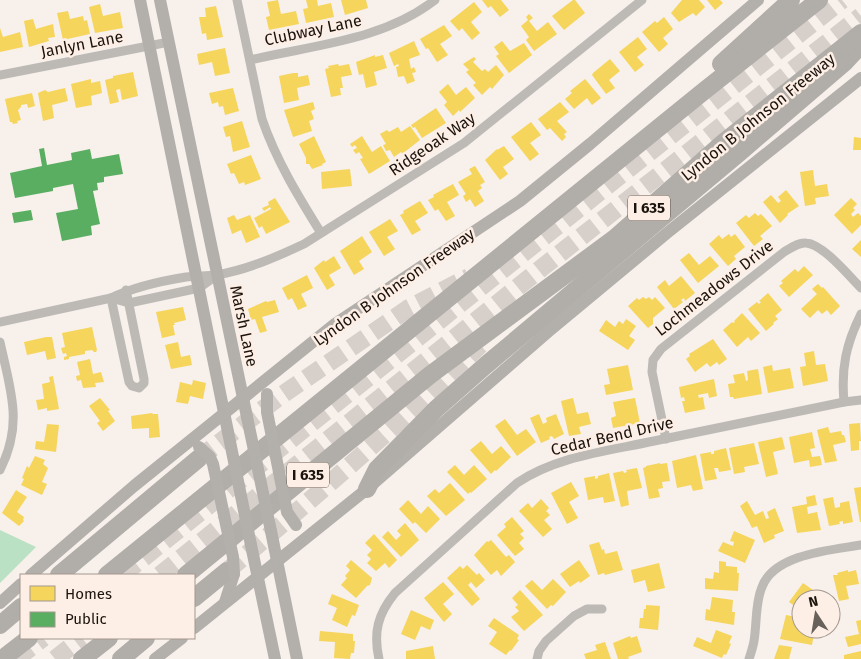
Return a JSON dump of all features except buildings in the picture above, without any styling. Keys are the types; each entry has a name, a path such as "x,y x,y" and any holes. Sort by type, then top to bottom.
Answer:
{"highway":[{"path":"704,91 719,66 791,0"},
{"path":"108,574 819,0"},
{"name":"Lyndon B Johnson Freeway","path":"187,574 430,375 615,238 724,142 861,34"},
{"path":"367,489 376,469 436,409 748,146 844,63 861,44"},
{"path":"60,574 199,453"},
{"path":"195,597 230,572"},
{"path":"0,624 20,608"},
{"path":"2,659 28,639"},
{"path":"82,659 108,639"},
{"path":"121,659 145,639"}],"main road":[{"path":"140,0 275,659"},
{"name":"Marsh Lane","path":"160,0 297,659"},
{"name":"Lyndon B Johnson Freeway","path":"33,574 102,512 336,324 520,201 590,144 758,0"},
{"name":"Lyndon B Johnson Freeway","path":"195,627 367,489 666,233 861,78"},
{"path":"164,116 183,112"},
{"path":"272,376 267,394 267,412 287,512 296,525 304,530 318,528"},
{"path":"184,447 210,457 213,464 233,557 225,602"},
{"path":"0,603 20,585"},
{"path":"155,659 181,639"}],"street":[{"path":"237,0 262,119 275,153 289,181 321,233"},
{"name":"Clubway Lane","path":"250,60 353,38 376,31 398,23 435,0"},
{"name":"Ridgeoak Way","path":"111,298 129,303 255,265 278,256 321,233 464,143 642,0"},
{"name":"Janlyn Lane","path":"0,75 169,42"},
{"name":"Lochmeadows Drive","path":"666,439 652,372 653,360 661,349 784,252 794,245 806,243 816,246 825,252 861,288"},
{"name":"Ridgeoak Way","path":"0,322 111,298 126,290 198,282"},
{"path":"111,298 129,382 132,386 139,388 144,384 144,379 126,290"},
{"path":"844,402 843,375 846,349 861,314"},
{"path":"0,342 14,408 14,429 8,453 0,470"},
{"name":"Cedar Bend Drive","path":"379,659 376,645 377,627 386,603 517,483 531,474 564,460 861,400"},
{"path":"749,659 754,642 761,587 772,572 790,560 803,556 861,545"},
{"path":"537,659 539,650 546,641 574,616 587,609 602,608"}],"green space":[{"path":"0,530 36,547 0,583"}],"tunnel":[{"path":"123,574 842,0"},
{"path":"161,574 539,270 861,16"},
{"path":"198,459 279,397 409,308 469,277"},
{"path":"227,571 387,432 480,345"},
{"path":"16,659 42,639"},
{"path":"55,659 81,639"}]}
